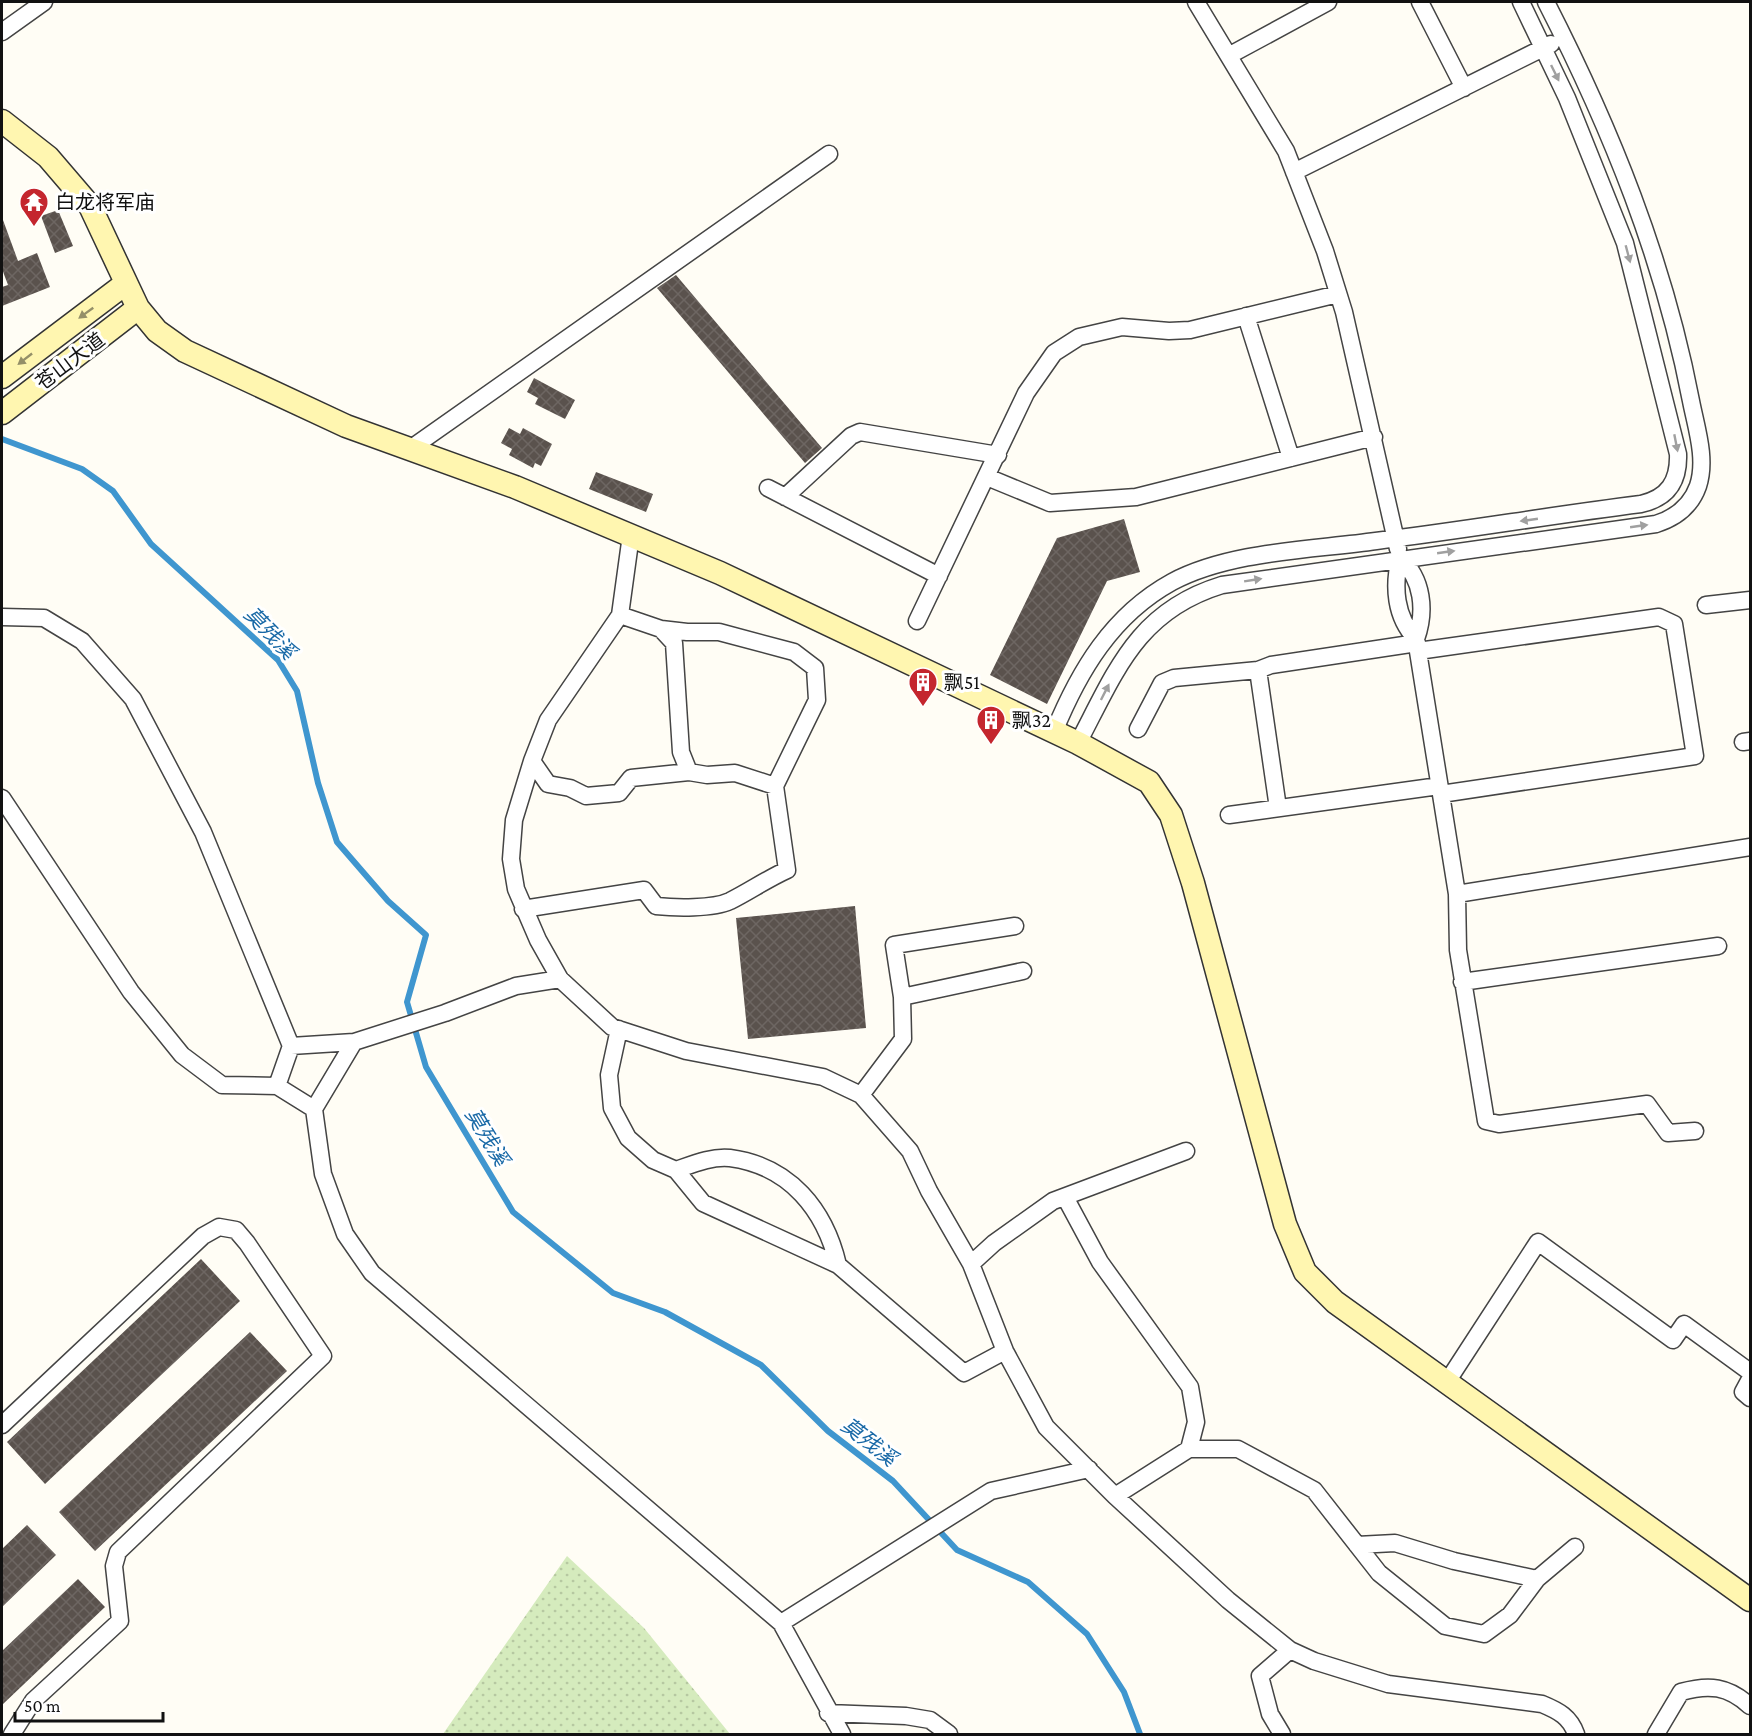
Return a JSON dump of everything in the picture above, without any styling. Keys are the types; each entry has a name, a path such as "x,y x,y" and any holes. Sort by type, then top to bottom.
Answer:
{"street":[{"path":"2,32 44,2"},
{"path":"1196,2 1286,151 1338,294 1374,437 1400,558 1395,577 1397,597 1405,625 1417,645"},
{"path":"1230,55 1328,2"},
{"path":"1420,2 1464,88"},
{"path":"1054,732 1084,666 1105,638 1152,595 1193,573 1248,559 1641,504 1664,496 1675,480 1678,454 1671,417 1625,243 1567,98 1521,2"},
{"path":"1078,743 1126,654 1153,622 1186,599 1206,590 1243,582 1400,558 1656,524 1678,514 1698,485 1700,451 1679,342 1649,239 1622,165 1588,84 1546,2"},
{"path":"1294,172 1564,37"},
{"path":"2,121 48,157 90,206 138,308 165,337 201,360 346,426 515,487 720,573 1078,743 1149,782 1171,815 1193,883 1289,1238 1305,1272 1335,1302 1750,1600"},
{"path":"410,449 830,154"},
{"name":"苍山大道","path":"2,377 125,284"},
{"path":"917,621 1026,393 1054,353 1079,337 1122,327 1169,332 1190,330 1338,294"},
{"name":"苍山大道","path":"2,412 138,308"},
{"path":"1246,316 1291,458"},
{"path":"785,497 851,436 860,432 998,455"},
{"path":"987,477 1050,503 1136,497 1374,437"},
{"path":"768,488 939,576"},
{"path":"631,535 620,615 548,720 532,761 514,820 512,859 523,909 560,979 612,1027 686,1051 824,1077 861,1095 910,1151 929,1191 971,1264 1005,1351 1046,1427 1115,1496 1228,1600 1290,1650 1314,1661 1388,1684 1542,1704 1560,1711 1573,1724 1576,1734"},
{"path":"1400,558 1416,574 1419,588 1421,625 1417,645 1457,894 1456,933 1462,982 1486,1121 1499,1124 1647,1104 1664,1131 1668,1133 1695,1131"},
{"path":"1706,605 1750,600"},
{"path":"523,909 644,890 656,906 676,908 728,903 764,880 787,870 775,786 817,700 815,668 795,652 719,632 661,629 620,615"},
{"path":"2,617 44,618 82,641 133,699 203,832 291,1046 277,1086"},
{"path":"1138,729 1162,683 1174,678 1258,670 1271,665 1417,645 1659,617 1674,624 1683,666 1695,756 1229,815"},
{"path":"661,629 674,643 681,752 689,772"},
{"path":"1105,638 1126,654"},
{"path":"1258,670 1278,808"},
{"path":"532,761 548,784 570,788 586,796 619,793 631,777 689,772 707,775 735,774 775,786"},
{"path":"2,798 130,992 182,1055 222,1085 277,1086 314,1109"},
{"path":"1457,894 1750,848"},
{"path":"861,1095 903,1040 902,997 894,945 1015,926"},
{"path":"1462,982 1718,946"},
{"path":"902,997 1023,971"},
{"path":"291,1046 354,1042 445,1013 516,986 560,979"},
{"path":"619,1029 609,1075 612,1108 628,1138 652,1160 676,1170 703,1203 717,1212 838,1265 964,1373 1005,1351"},
{"path":"354,1042 314,1109 323,1174 345,1234 372,1273 781,1623 828,1713 842,1734"},
{"path":"971,1264 994,1243 1053,1201 1186,1151"},
{"path":"676,1170 706,1160 729,1158 760,1167 793,1186 810,1202 831,1238 838,1265"},
{"path":"1065,1197 1100,1262 1190,1387 1196,1422 1189,1449"},
{"path":"2,1425 203,1236 219,1227 236,1230 247,1243 324,1356 118,1552 114,1566 120,1600 120,1622 33,1701 12,1734"},
{"path":"1447,1382 1538,1242 1673,1340 1684,1324 1750,1372"},
{"path":"1750,1379 1743,1392 1750,1398"},
{"path":"1115,1496 1189,1449 1238,1449 1314,1490 1379,1573 1446,1626 1484,1634 1510,1615 1537,1579 1575,1546"},
{"path":"781,1623 991,1491 1089,1469"},
{"path":"1357,1545 1395,1543 1454,1561 1537,1579"},
{"path":"1282,1734 1270,1714 1260,1676 1290,1650"},
{"path":"1656,1734 1681,1692 1704,1685 1738,1695 1750,1706"},
{"path":"828,1713 906,1716 930,1720 949,1734"}],"green space":[{"path":"567,1556 644,1628 730,1734 443,1734"}],"building":[{"path":"58,210 73,246 55,253 41,216"},
{"path":"3,220 18,261 37,253 50,287 2,306 2,287 8,285 2,269"},
{"path":"676,275 822,448 805,463 657,288"},
{"path":"534,378 575,400 565,419 535,404 538,398 527,392"},
{"path":"509,428 520,434 523,428 552,444 541,466 535,463 533,468 509,455 512,449 501,443"},
{"path":"596,472 653,494 646,512 589,489"},
{"path":"1124,519 1140,572 1107,581 1047,704 990,675 1057,538"},
{"path":"855,906 866,1028 748,1039 736,918"},
{"path":"201,1259 240,1301 45,1484 7,1442"},
{"path":"250,1332 287,1371 95,1551 59,1512"},
{"path":"27,1525 56,1555 2,1607 2,1549"},
{"path":"78,1579 105,1607 2,1705 2,1651"}],"waterway":[{"name":"莫残溪","path":"2,439 82,469 113,491 151,544 278,660 297,691 318,783 337,842 388,901 426,935 407,1002 426,1067 513,1212 613,1293 665,1312 761,1365 828,1431 893,1481 957,1550 1028,1582 1087,1634 1124,1692 1140,1734"}],"place":[{"name":"白龙将军庙","path":"34,228"},
{"name":"飘51","path":"923,708"},
{"name":"飘32","path":"991,746"}]}
